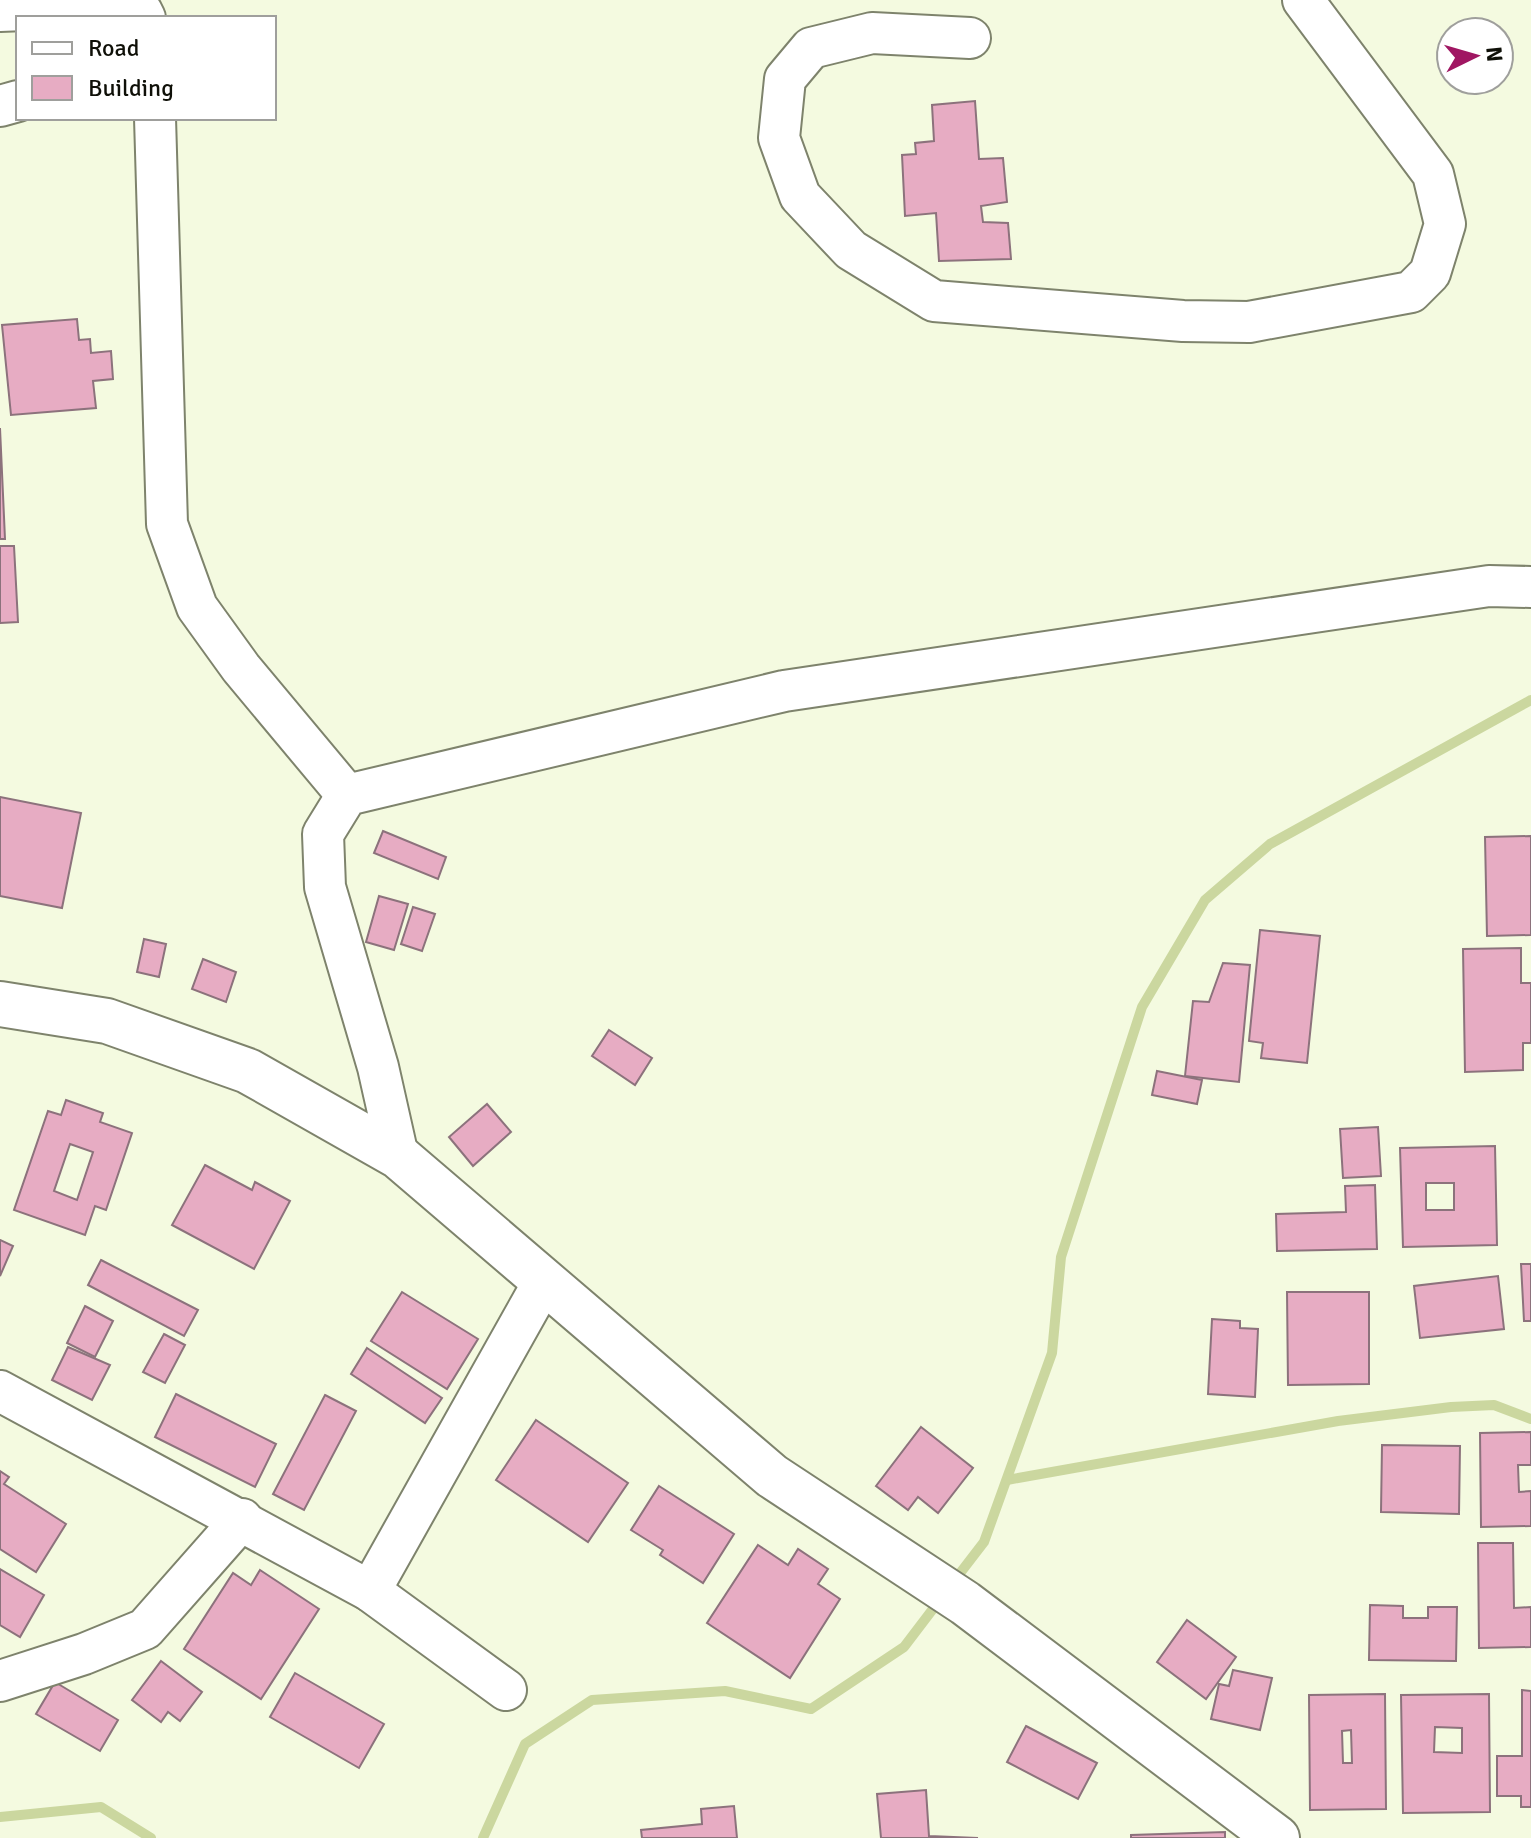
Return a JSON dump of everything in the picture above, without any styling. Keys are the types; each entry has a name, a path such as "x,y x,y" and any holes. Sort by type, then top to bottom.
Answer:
{"street":[{"path":"970,38 872,33 811,48 785,79 779,138 800,196 851,250 934,301 1183,321 1249,322 1411,292 1430,273 1445,224 1433,174 1303,0"},
{"path":"0,11 124,6 142,12 144,16"},
{"path":"155,120 167,524 197,607 241,668 347,795"},
{"path":"398,1156 378,1067 325,887 323,834 347,795 784,691 1489,586 1531,587"},
{"path":"0,1004 107,1021 248,1071 398,1156 772,1476 965,1603 1277,1838"},
{"path":"370,1591 544,1281"},
{"path":"0,1391 242,1519 370,1591 506,1690"},
{"path":"0,1681 84,1654 145,1629 242,1519"}],"building":[{"path":"975,101 979,159 1003,158 1007,202 981,206 983,222 1008,223 1011,259 939,261 936,213 905,216 902,155 916,154 915,143 934,141 932,105"},
{"path":"77,319 79,340 90,339 91,353 111,351 113,379 93,381 96,408 11,415 2,325"},
{"path":"0,428 5,539 0,539"},
{"path":"0,546 14,546 18,622 0,623"},
{"path":"0,797 81,813 62,908 0,896"},
{"path":"383,831 446,857 438,879 374,853"},
{"path":"1531,836 1531,935 1487,936 1485,837"},
{"path":"379,896 408,904 394,950 366,942"},
{"path":"413,907 435,914 422,951 401,944"},
{"path":"1260,930 1320,936 1307,1063 1261,1058 1263,1043 1249,1041"},
{"path":"144,939 166,944 159,977 137,972"},
{"path":"1521,948 1521,983 1531,983 1531,1043 1523,1043 1523,1070 1465,1072 1463,949"},
{"path":"203,959 236,972 226,1002 192,989"},
{"path":"1223,963 1250,965 1239,1082 1185,1076 1193,1001 1209,1002"},
{"path":"609,1030 652,1058 635,1085 592,1056"},
{"path":"1157,1071 1202,1080 1197,1104 1152,1095"},
{"path":"66,1100 103,1113 100,1122 132,1133 106,1210 95,1206 85,1235 14,1210 48,1111 61,1115","holes":["70,1144 93,1152 77,1200 54,1191"]},
{"path":"487,1104 511,1132 473,1166 449,1137"},
{"path":"1378,1127 1381,1176 1343,1178 1340,1129"},
{"path":"1495,1146 1497,1245 1403,1247 1400,1148","holes":["1426,1183 1454,1183 1454,1210 1426,1210"]},
{"path":"205,1165 252,1190 255,1182 290,1201 254,1269 172,1225"},
{"path":"1375,1185 1377,1249 1277,1251 1276,1214 1346,1212 1345,1186"},
{"path":"0,1240 13,1246 0,1276"},
{"path":"101,1260 198,1310 184,1336 88,1285"},
{"path":"1521,1264 1531,1264 1531,1321 1524,1321"},
{"path":"1498,1276 1504,1329 1420,1338 1414,1286"},
{"path":"402,1292 478,1339 447,1389 371,1341"},
{"path":"1287,1292 1369,1292 1369,1384 1288,1385"},
{"path":"85,1306 113,1321 95,1357 67,1343"},
{"path":"1212,1319 1240,1321 1240,1328 1258,1329 1255,1397 1208,1394"},
{"path":"164,1334 185,1345 165,1383 143,1372"},
{"path":"68,1347 110,1365 92,1400 52,1380"},
{"path":"367,1348 442,1398 425,1423 351,1374"},
{"path":"176,1394 276,1444 255,1487 155,1437"},
{"path":"325,1395 356,1411 304,1510 273,1494"},
{"path":"536,1420 628,1483 588,1542 496,1480"},
{"path":"921,1427 973,1468 938,1513 918,1497 908,1510 876,1486"},
{"path":"1531,1432 1531,1465 1518,1465 1519,1492 1531,1491 1531,1526 1481,1527 1480,1433"},
{"path":"1382,1445 1460,1446 1459,1514 1381,1512"},
{"path":"0,1471 9,1477 4,1484 66,1524 36,1572 0,1549"},
{"path":"659,1486 734,1534 703,1583 660,1555 663,1550 631,1530"},
{"path":"1478,1543 1513,1543 1514,1608 1531,1607 1531,1647 1479,1648"},
{"path":"758,1545 788,1565 798,1549 828,1569 818,1584 840,1599 790,1678 707,1623"},
{"path":"0,1569 44,1595 20,1637 0,1625"},
{"path":"260,1570 319,1609 261,1699 184,1649 233,1573 251,1585"},
{"path":"1370,1605 1403,1606 1403,1618 1428,1618 1428,1607 1457,1607 1456,1661 1369,1660"},
{"path":"1187,1620 1236,1657 1206,1699 1157,1662"},
{"path":"161,1661 202,1692 180,1721 168,1712 161,1722 132,1700"},
{"path":"1233,1670 1272,1678 1260,1730 1211,1719 1219,1684 1229,1686"},
{"path":"295,1673 384,1724 359,1768 270,1717"},
{"path":"55,1682 118,1720 100,1751 36,1714"},
{"path":"1522,1690 1531,1691 1531,1807 1521,1807 1521,1796 1497,1796 1497,1756 1522,1756"},
{"path":"1385,1694 1386,1809 1310,1810 1309,1695","holes":["1351,1730 1352,1763 1343,1763 1342,1731"]},
{"path":"1489,1694 1490,1812 1403,1813 1401,1695","holes":["1435,1727 1462,1728 1462,1753 1434,1752"]},
{"path":"1026,1726 1097,1763 1078,1799 1007,1762"},
{"path":"926,1790 929,1836 978,1838 881,1838 877,1794"},
{"path":"734,1806 737,1838 642,1838 641,1830 702,1824 701,1809"},
{"path":"1225,1832 1225,1838 1131,1838 1131,1835"}],"waterway":[{"path":"954,1581 984,1542 1052,1353 1061,1257 1142,1007 1205,900 1270,844 1531,700"},
{"path":"1007,1480 1338,1421 1451,1407 1494,1405 1531,1419"},
{"path":"483,1838 525,1744 592,1700 725,1691 811,1709 904,1647 939,1601"},
{"path":"0,1817 101,1807 151,1838"}]}
